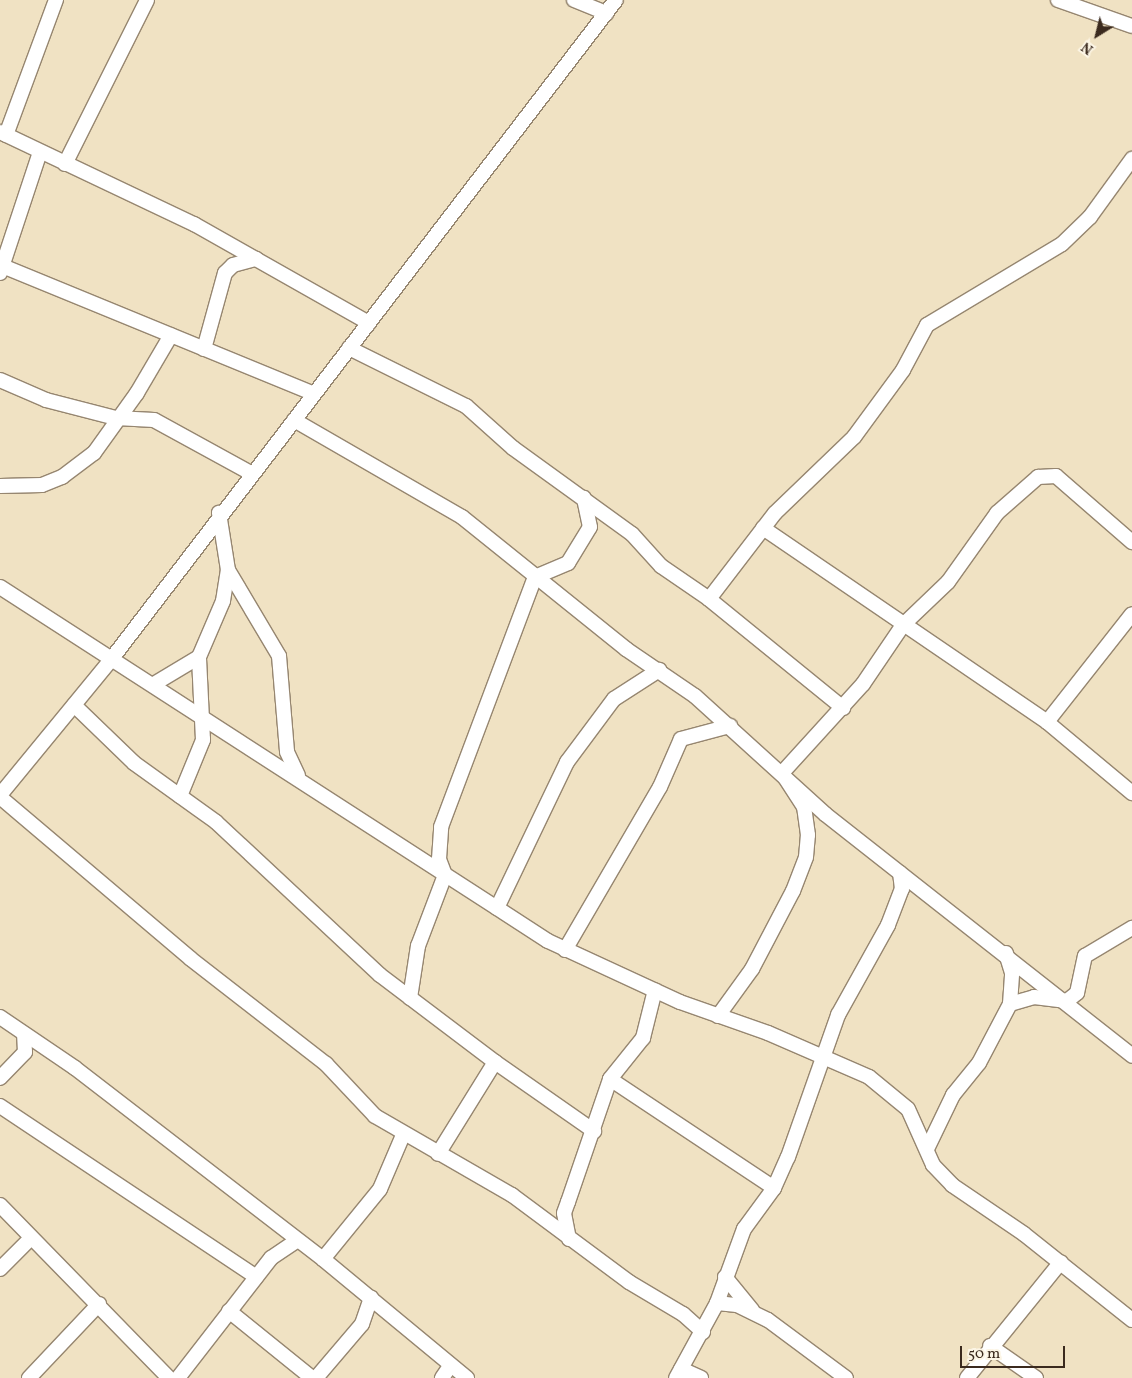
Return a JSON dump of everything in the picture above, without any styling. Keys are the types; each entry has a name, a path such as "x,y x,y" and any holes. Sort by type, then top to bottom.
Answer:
{"street":[{"path":"56,0 3,134 194,224 369,323"},
{"path":"65,164 147,0"},
{"path":"574,0 606,13"},
{"path":"616,0 294,420 219,513 110,661 0,796 191,959 326,1064 375,1116 403,1135 512,1195 569,1238 683,1314 703,1332"},
{"path":"1058,0 1132,26"},
{"path":"40,152 1,269 171,335 314,394"},
{"path":"709,599 763,528 854,437 903,370 927,325 1062,244 1090,217 1132,160"},
{"path":"204,349 225,273 233,265 256,259"},
{"path":"0,486 42,485 62,477 94,453 116,418 137,393 171,335"},
{"path":"349,348 466,406 513,448 632,534 661,566 709,599 843,708"},
{"path":"0,380 46,400 116,418 154,420 251,473"},
{"path":"294,420 462,517 535,577 730,726 825,814 1006,953 1132,1056"},
{"path":"782,773 843,708 903,625 948,582 997,513 1038,477 1062,479 1132,542"},
{"path":"410,998 418,946 444,875 439,859 441,826 535,577 568,563 590,527 584,498"},
{"path":"180,796 201,746 205,719 199,657 223,601 228,570 219,513"},
{"path":"763,528 1047,722 1132,793"},
{"path":"228,570 279,656 287,752 300,779"},
{"path":"0,587 110,661 154,684 444,875 565,950 718,1016 826,1057 894,1094 908,1109 933,1165 952,1185 1061,1262 1132,1320"},
{"path":"1047,722 1132,614"},
{"path":"154,684 199,657"},
{"path":"497,908 567,762 614,699 659,670"},
{"path":"74,705 134,763 216,822 272,879 410,998 495,1062 594,1131"},
{"path":"565,950 660,787 680,739 730,726"},
{"path":"718,1016 752,969 806,857 804,807 782,773"},
{"path":"701,1378 678,1373 703,1332 717,1303 744,1229 774,1188 826,1057 838,1015 881,940 902,890 900,873"},
{"path":"902,890 917,885"},
{"path":"1010,1004 1034,998 1067,1002 1077,993 1085,956 1105,940 1132,928"},
{"path":"927,1148 953,1095 979,1064 1010,1004 1012,973 1006,953"},
{"path":"569,1238 564,1213 594,1131 610,1079 643,1038 655,990"},
{"path":"0,1017 323,1259 450,1366 467,1378"},
{"path":"0,1078 25,1052 24,1034"},
{"path":"438,1154 495,1062"},
{"path":"610,1079 774,1188"},
{"path":"0,1106 256,1276"},
{"path":"323,1259 380,1189 403,1135"},
{"path":"0,1205 99,1304 169,1378"},
{"path":"0,1268 32,1238"},
{"path":"178,1378 256,1276 282,1246 298,1240"},
{"path":"967,1378 990,1346 1061,1262"},
{"path":"726,1277 754,1313"},
{"path":"316,1378 362,1324 371,1298"},
{"path":"717,1303 754,1313 796,1338 846,1378"},
{"path":"29,1378 99,1304"},
{"path":"229,1311 312,1378"},
{"path":"990,1346 1036,1378"},
{"path":"442,1378 450,1366"}]}
